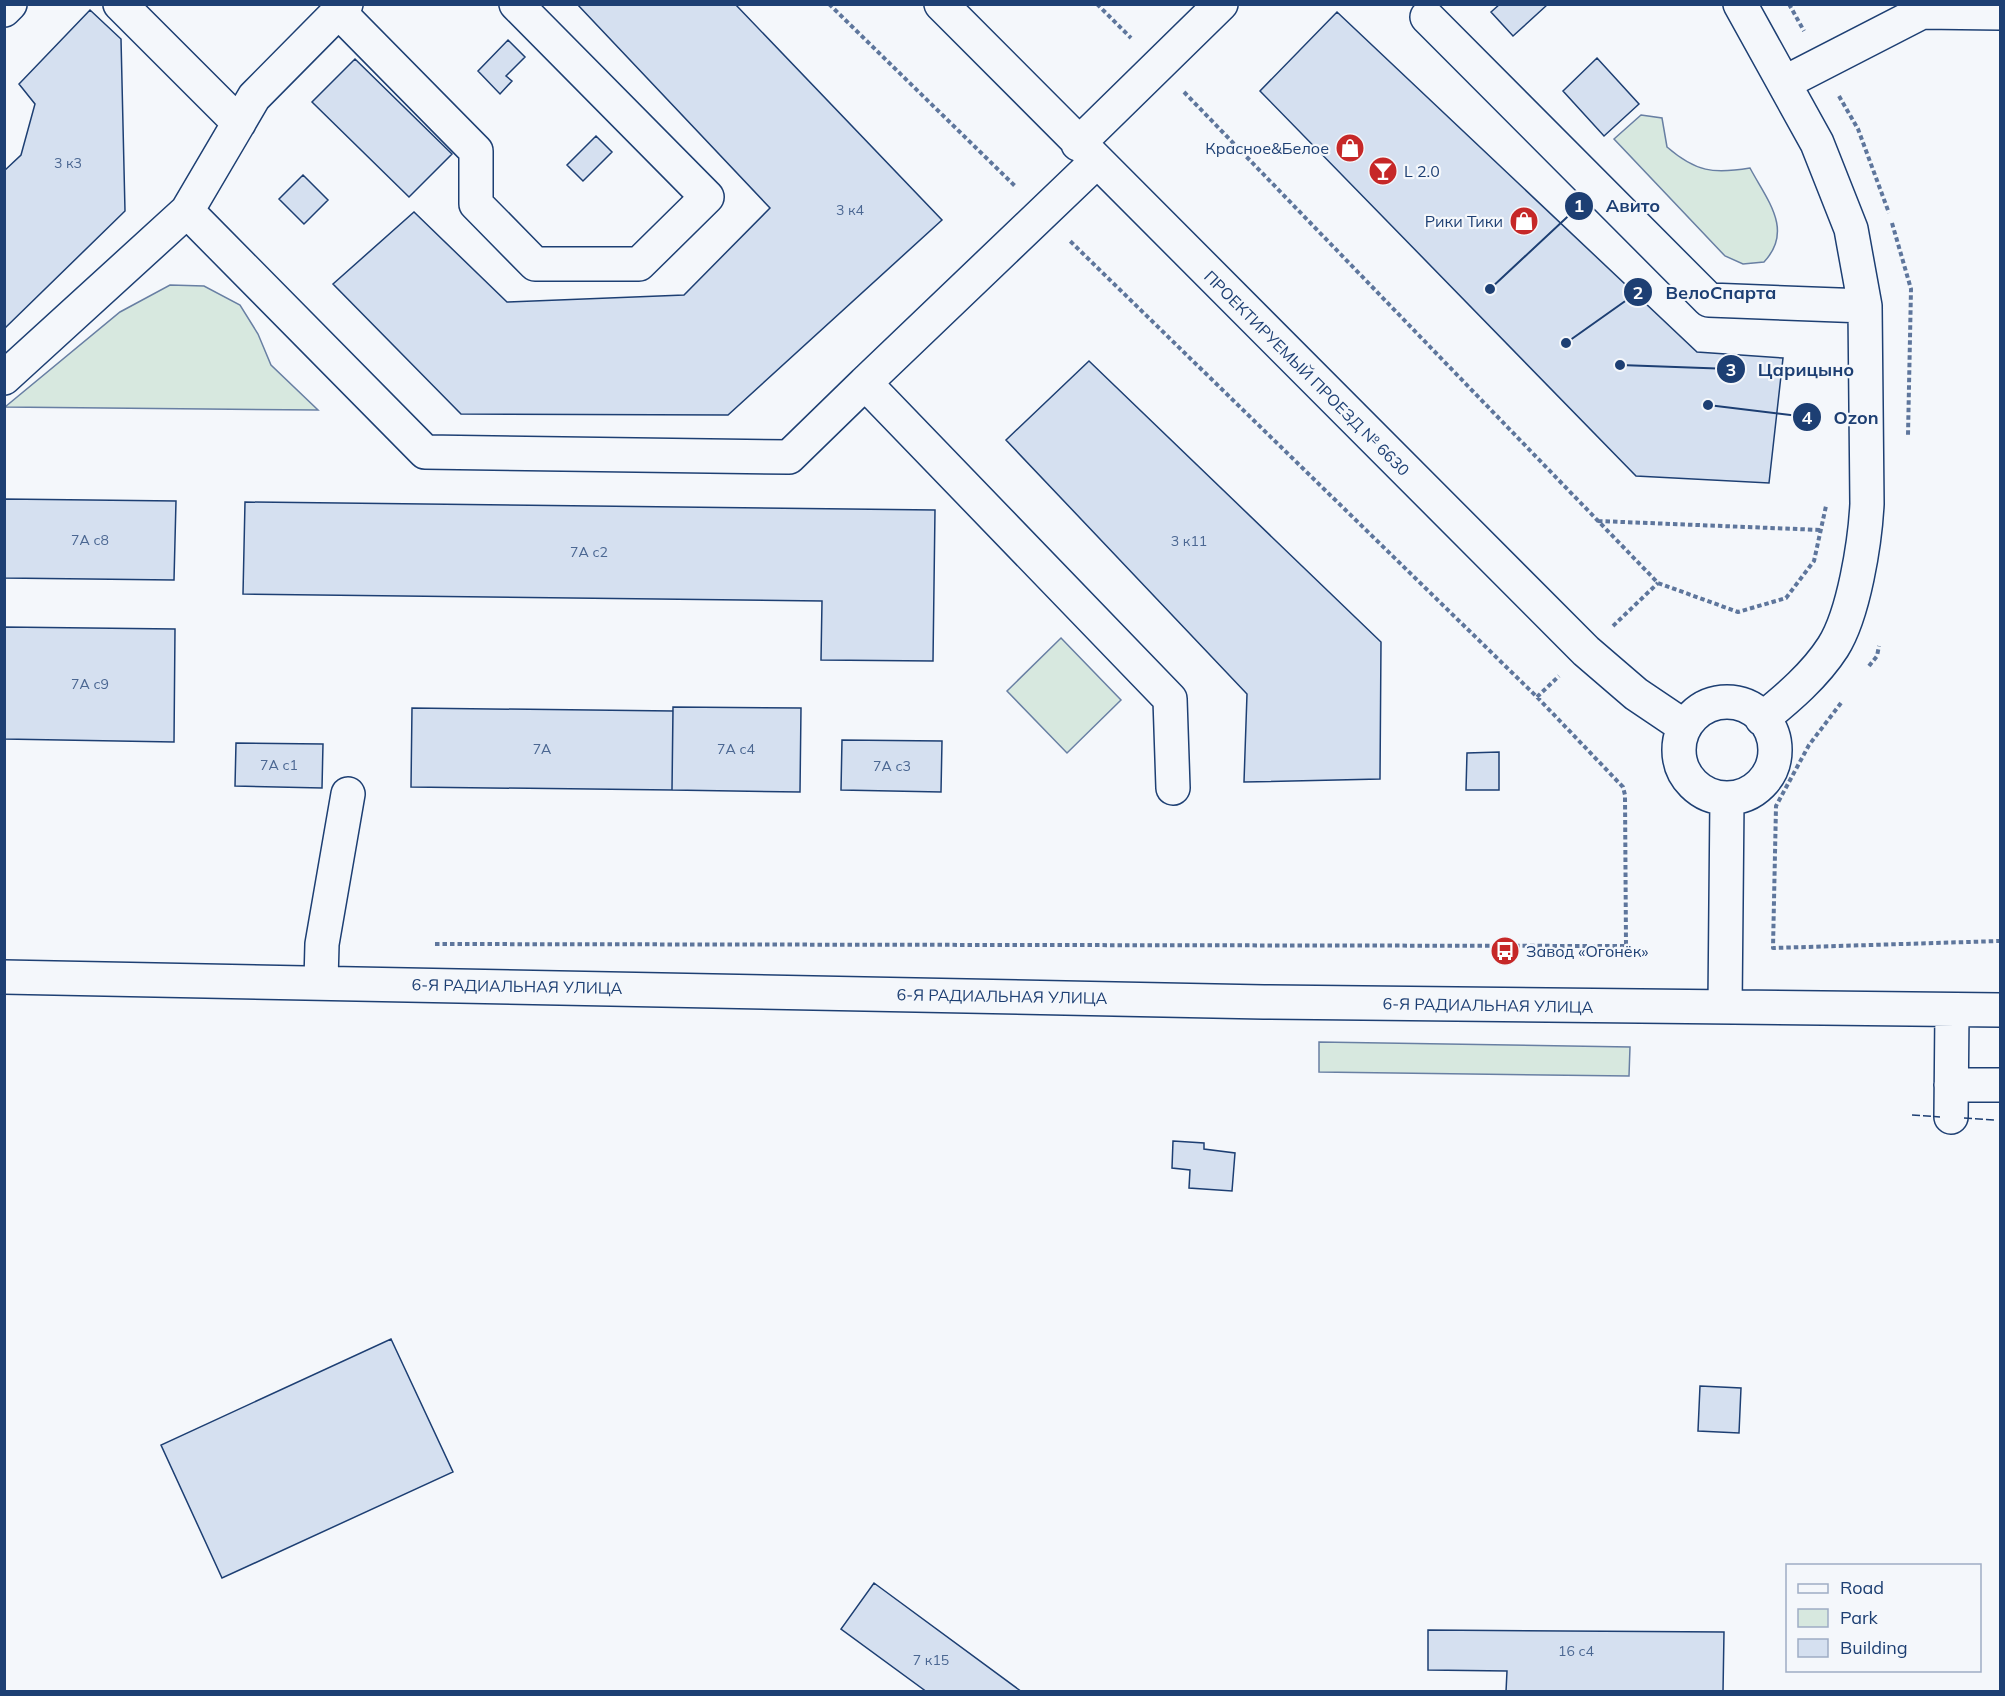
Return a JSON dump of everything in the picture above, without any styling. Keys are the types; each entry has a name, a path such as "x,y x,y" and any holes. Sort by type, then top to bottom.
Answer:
{"street":[{"path":"4,10 10,4"},
{"path":"120,4 239,123"},
{"path":"4,378 187,211 254,97 343,8 476,151 476,204 535,264 639,264 707,197 516,4"},
{"name":"ПРОЕКТИРУЕМЫЙ ПРОЕЗД № 6630","path":"941,4 1586,651 1636,694 1685,727"},
{"path":"187,211 425,452 789,457 1042,214 1157,64 1221,4"},
{"path":"1740,4 1817,143 1851,229 1865,306 1866,527 1848,614 1834,646 1798,689 1762,719"},
{"path":"1784,83 1922,8 2001,13"},
{"path":"1427,17 1709,300 1865,306"},
{"path":"866,383 1170,699 1173,788"},
{"path":"1726,702 1742,705 1757,713 1762,719 1774,741 1774,758 1768,774 1758,786 1744,795 1727,799 1711,796 1696,788 1685,775 1680,759 1679,743 1685,727 1695,714 1709,706 1726,702"},
{"path":"321,981 322,944 348,794"},
{"path":"1725,1007 1727,799"},
{"name":"6-Я РАДИАЛЬНАЯ УЛИЦА","path":"4,977 321,981 1252,1002 2001,1010"},
{"path":"1951,1117 1952,1011"},
{"path":"1951,1085 2001,1084"}],"path":[{"path":"429,944 1626,946 1625,795 1623,787 1537,697 828,4"},
{"path":"1097,4 1658,583 1738,612 1786,598 1814,561 1827,503"},
{"path":"1598,521 1821,530"},
{"path":"1773,948 2001,941"}],"green space":[{"path":"1641,115 1662,118 1667,147 1687,162 1715,171 1750,168 1770,203 1777,227 1777,238 1773,250 1764,262 1743,264 1725,256 1614,139"},
{"path":"170,285 204,286 240,305 258,334 271,365 318,410 5,407 120,312"},
{"path":"1061,638 1121,700 1067,753 1007,691"},
{"path":"1319,1042 1630,1047 1629,1076 1319,1072"}],"building":[{"path":"577,4 735,4 942,220 728,415 461,414 333,284 414,212 507,302 684,295 770,208"},
{"path":"1500,4 1547,5 1513,36 1491,12"},
{"path":"90,10 121,39 125,211 4,329 4,171 21,155 35,104 19,84"},
{"path":"1337,12 1697,352 1783,358 1769,483 1636,476 1260,91"},
{"path":"508,40 525,57 506,76 512,81 500,94 478,71"},
{"path":"1597,58 1639,104 1604,136 1563,91"},
{"path":"355,59 452,154 409,197 312,102"},
{"path":"596,136 612,152 583,181 567,165"},
{"path":"303,175 328,200 304,224 279,199"},
{"path":"1089,361 1381,642 1380,779 1244,782 1247,694 1006,440"},
{"path":"4,499 176,501 174,580 4,578"},
{"path":"245,502 935,510 933,661 821,660 822,601 243,594"},
{"path":"4,627 175,629 174,742 4,739"},
{"path":"673,707 801,708 800,792 672,790"},
{"path":"412,708 673,711 672,790 411,787"},
{"path":"842,740 942,741 941,792 841,790"},
{"path":"236,743 323,744 322,788 235,786"},
{"path":"1499,752 1499,790 1466,790 1467,753"},
{"path":"1173,1141 1204,1143 1204,1149 1235,1153 1232,1191 1189,1188 1190,1170 1172,1168"},
{"path":"391,1339 453,1472 222,1578 161,1445"},
{"path":"1700,1386 1741,1388 1739,1433 1698,1431"},
{"path":"874,1583 1022,1692 927,1692 841,1629"},
{"path":"1428,1630 1724,1632 1723,1692 1506,1692 1507,1671 1428,1670"}],"fence":[{"path":"1912,1115 1940,1117"},
{"path":"1964,1118 1994,1120"}],"place":[{"name":"Красное&Белое","path":"1350,148"},
{"name":"L 2.0","path":"1383,171"},
{"name":"Рики Тики","path":"1524,221"},
{"name":"Авито","path":"1490,289"},
{"name":"ВелоСпарта","path":"1566,343"},
{"name":"Царицыно","path":"1620,365"},
{"name":"Ozon","path":"1708,405"},
{"name":"Завод «Огонёк»","path":"1505,951"}]}
